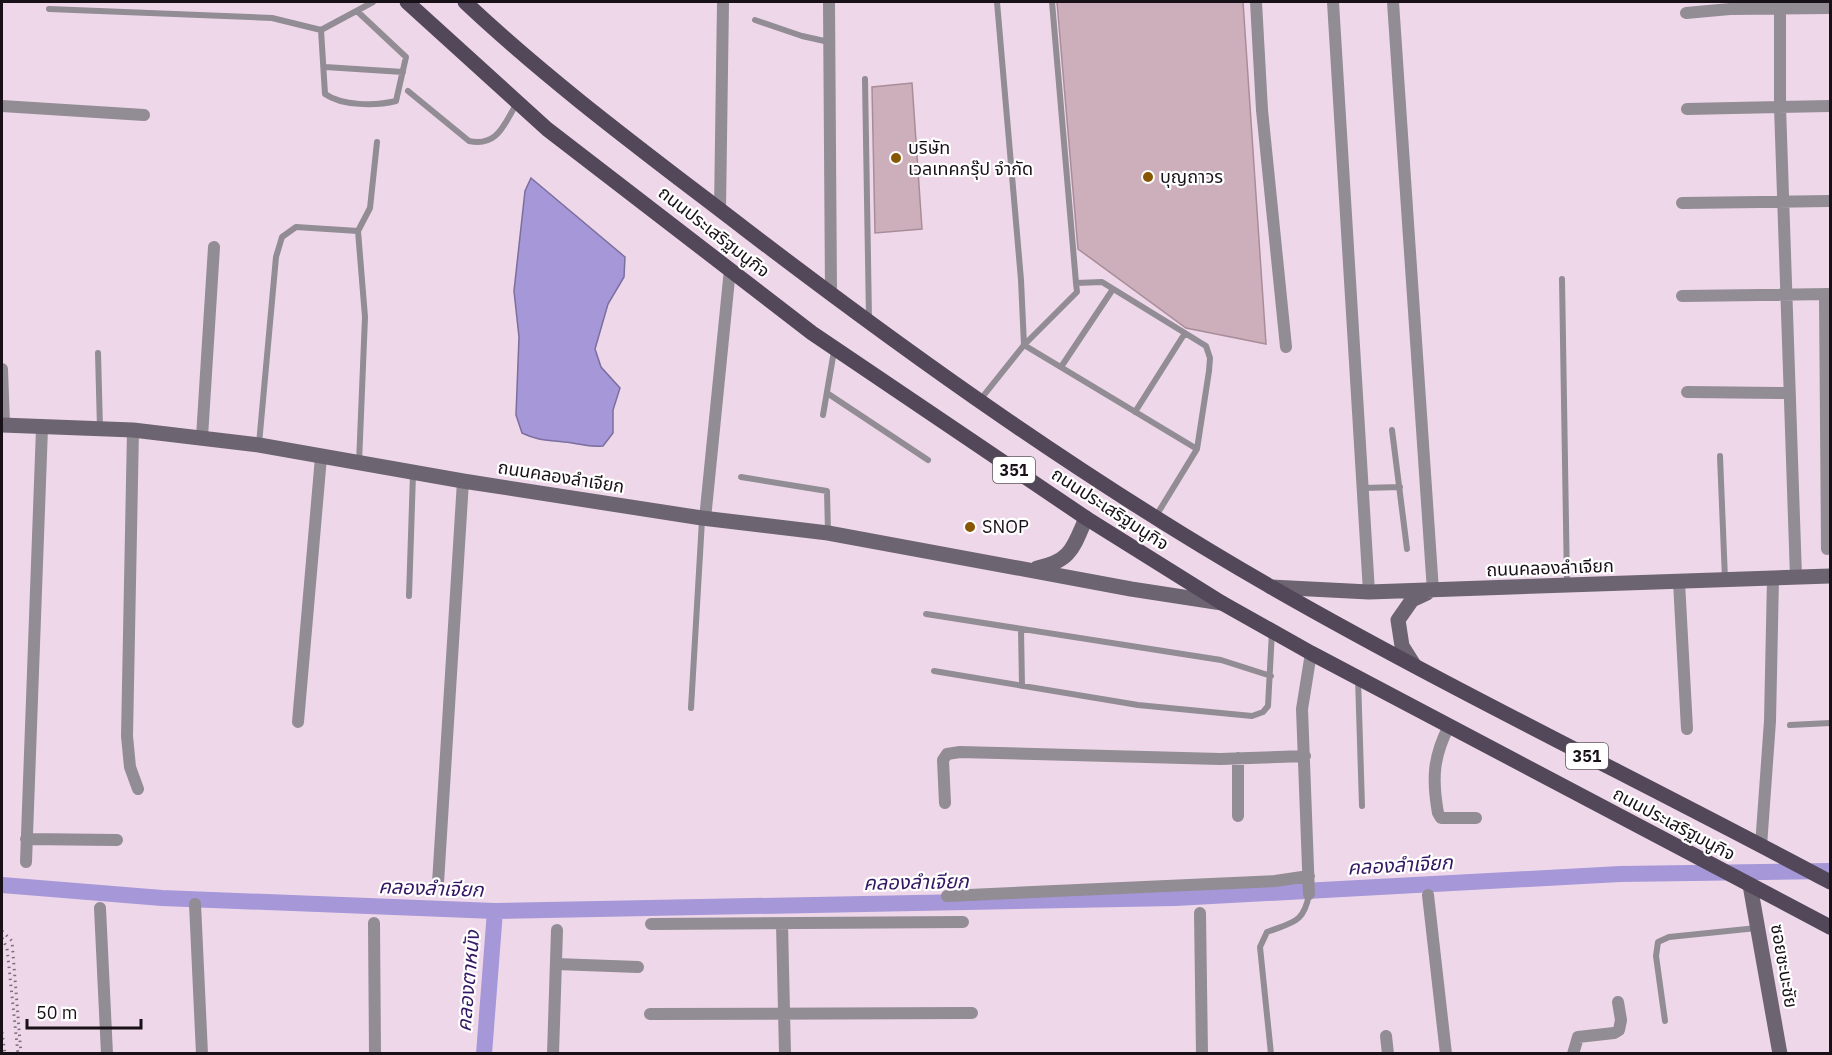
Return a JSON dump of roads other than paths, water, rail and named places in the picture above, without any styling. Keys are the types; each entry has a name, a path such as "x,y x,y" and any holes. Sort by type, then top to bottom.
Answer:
{"main road":[{"name":"ถนนประเสริฐมนูกิจ","path":"407,2 547,129 835,350 1086,518 1222,603 1311,653 1830,927"},
{"name":"ถนนประเสริฐมนูกิจ","path":"471,4 576,97 831,294 980,401 1156,516 1271,587 1414,665 1827,880"}],"street":[{"path":"720,209 723,2"},
{"path":"829,2 831,294"},
{"path":"1256,2 1262,110 1286,346"},
{"path":"1333,2 1369,592"},
{"path":"1393,2 1433,591 1412,600 1398,620 1402,646 1414,665"},
{"path":"1686,13 1730,5 1780,10 1828,6"},
{"path":"1780,10 1780,107 1796,577"},
{"path":"2,106 144,114"},
{"path":"1687,109 1830,106"},
{"path":"1682,202 1830,201"},
{"path":"202,437 214,247"},
{"path":"703,518 730,269"},
{"path":"1682,296 1828,294 1827,549"},
{"path":"2,369 3,425"},
{"path":"1687,392 1789,393"},
{"name":"ถนนคลองลำเจียก","path":"3,425 133,430 259,445 463,481 703,518 828,533 1025,570 1054,565 1070,555 1086,518"},
{"path":"26,862 42,428"},
{"path":"133,430 127,736 130,767 138,789"},
{"path":"298,722 321,457"},
{"path":"438,883 463,481"},
{"path":"1025,570 1222,603"},
{"name":"ถนนคลองลำเจียก","path":"1271,587 1369,592 1433,591 1830,576"},
{"path":"1761,846 1770,722 1773,578"},
{"path":"1679,582 1687,729"},
{"path":"1309,894 1302,709 1311,653"},
{"path":"1449,726 1438,747 1434,764 1438,813 1446,820 1476,818"},
{"path":"945,803 943,760 947,754 960,752 1238,758 1305,756"},
{"path":"1238,758 1238,816"},
{"path":"26,839 117,840"},
{"path":"947,896 1309,878"},
{"name":"ซอยชะนะชัย","path":"1746,884 1757,928 1780,1053"},
{"path":"1428,895 1446,1053"},
{"path":"195,904 202,1053"},
{"path":"100,909 107,1053"},
{"path":"1200,913 1202,1053"},
{"path":"651,924 963,922"},
{"path":"374,923 375,1053"},
{"path":"782,924 785,1053"},
{"path":"553,1053 557,930"},
{"path":"556,964 638,967"},
{"path":"1573,1053 1578,1037 1614,1033 1619,1030 1621,1020 1618,1002"},
{"path":"650,1014 972,1013"},
{"path":"1386,1036 1388,1053"}],"lane":[{"path":"49,9 272,18 321,30 373,2"},
{"path":"997,2 1021,280 1024,345"},
{"path":"980,401 1024,345 1077,292 1052,2"},
{"path":"321,30 325,94 333,99 356,102 396,101 406,57 399,48 386,41 358,12"},
{"path":"755,20 801,36 829,42"},
{"path":"325,67 403,72"},
{"path":"865,79 870,323"},
{"path":"408,91 469,141 482,144 495,136 518,102"},
{"path":"359,464 366,317 358,231 370,208 377,142"},
{"path":"259,445 276,257 282,237 296,226 358,231"},
{"path":"1562,279 1567,587"},
{"path":"1076,283 1102,282 1206,346 1210,358 1197,449 1156,516"},
{"path":"1061,367 1113,289"},
{"path":"1136,412 1185,333"},
{"path":"1024,345 1197,449"},
{"path":"823,415 835,350"},
{"path":"98,353 100,429"},
{"path":"827,393 928,459"},
{"path":"1392,430 1407,549"},
{"path":"1720,456 1725,581"},
{"path":"409,596 413,473"},
{"path":"741,477 827,491 828,533"},
{"path":"1363,488 1400,488"},
{"path":"690,708 703,518"},
{"path":"926,614 1221,660 1271,676"},
{"path":"1021,629 1022,686"},
{"path":"934,671 1138,705 1243,717 1263,712 1268,706 1272,631"},
{"path":"1358,678 1362,806"},
{"path":"1790,725 1830,723"},
{"path":"1272,1053 1260,947 1267,932 1300,919 1306,910 1309,894"},
{"path":"1665,1021 1656,956 1658,942 1669,937 1757,928"}],"waterway":[{"name":"คลองลำเจียก","path":"2,885 162,898 495,911 1175,898 1620,874 1830,871"},
{"name":"คลองตาหนัง","path":"484,1054 495,911"}],"place":[{"name":"บริษัท เวลเทคกรุ๊ป จำกัด","path":"896,158"},
{"name":"บุญถาวร","path":"1148,177"},
{"name":"SNOP","path":"970,527"}]}
